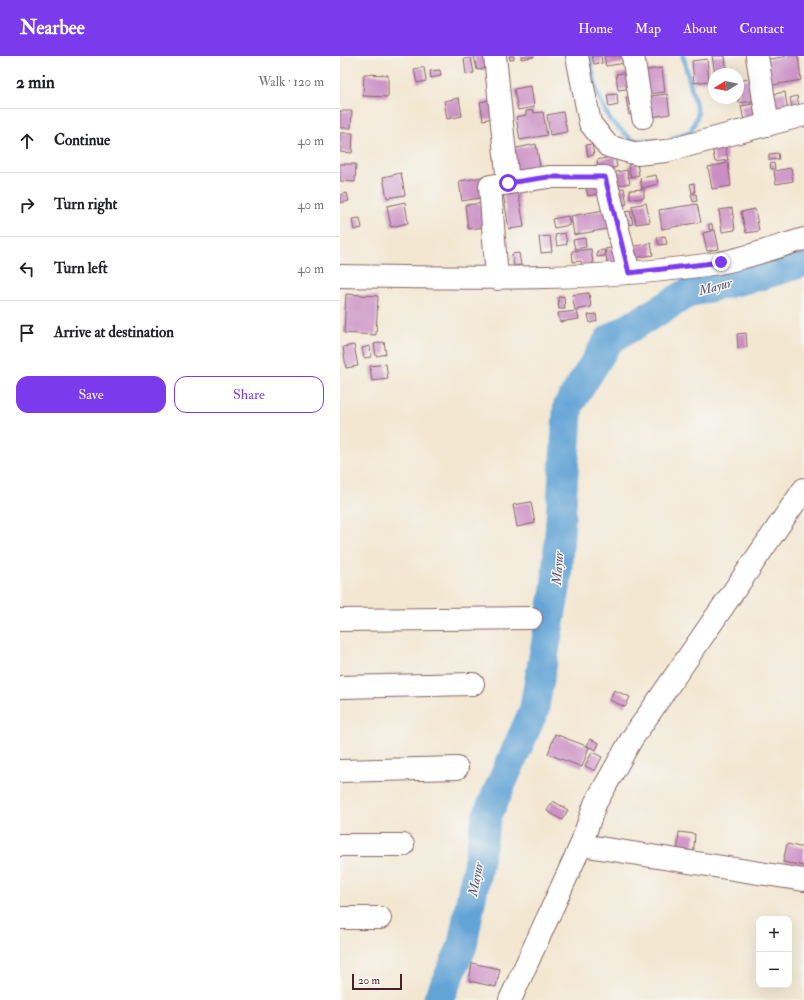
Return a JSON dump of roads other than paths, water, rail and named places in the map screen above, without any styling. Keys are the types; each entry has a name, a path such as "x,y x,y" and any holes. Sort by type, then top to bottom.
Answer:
{"street":[{"path":"495,56 508,183"},
{"path":"577,56 590,123 608,146 637,154 666,151 804,115"},
{"path":"633,56 643,117"},
{"path":"757,56 768,124"},
{"path":"497,279 490,186 548,177 605,177 629,273"},
{"path":"340,276 497,279 629,273 721,262 804,239"},
{"path":"510,1000 581,845 594,804 631,740 804,489"},
{"path":"340,620 531,618"},
{"path":"340,687 473,684"},
{"path":"340,771 457,768"},
{"path":"340,845 403,845"},
{"path":"581,845 804,880"},
{"path":"340,918 380,918"}],"waterway":[{"path":"589,56 597,93 610,120 632,140 655,142"},
{"path":"674,138 691,131 698,114 683,56"},
{"name":"Mayur","path":"438,1000 462,947 487,816 534,710 556,586 568,406 609,340 690,292 762,275 804,262"}]}
